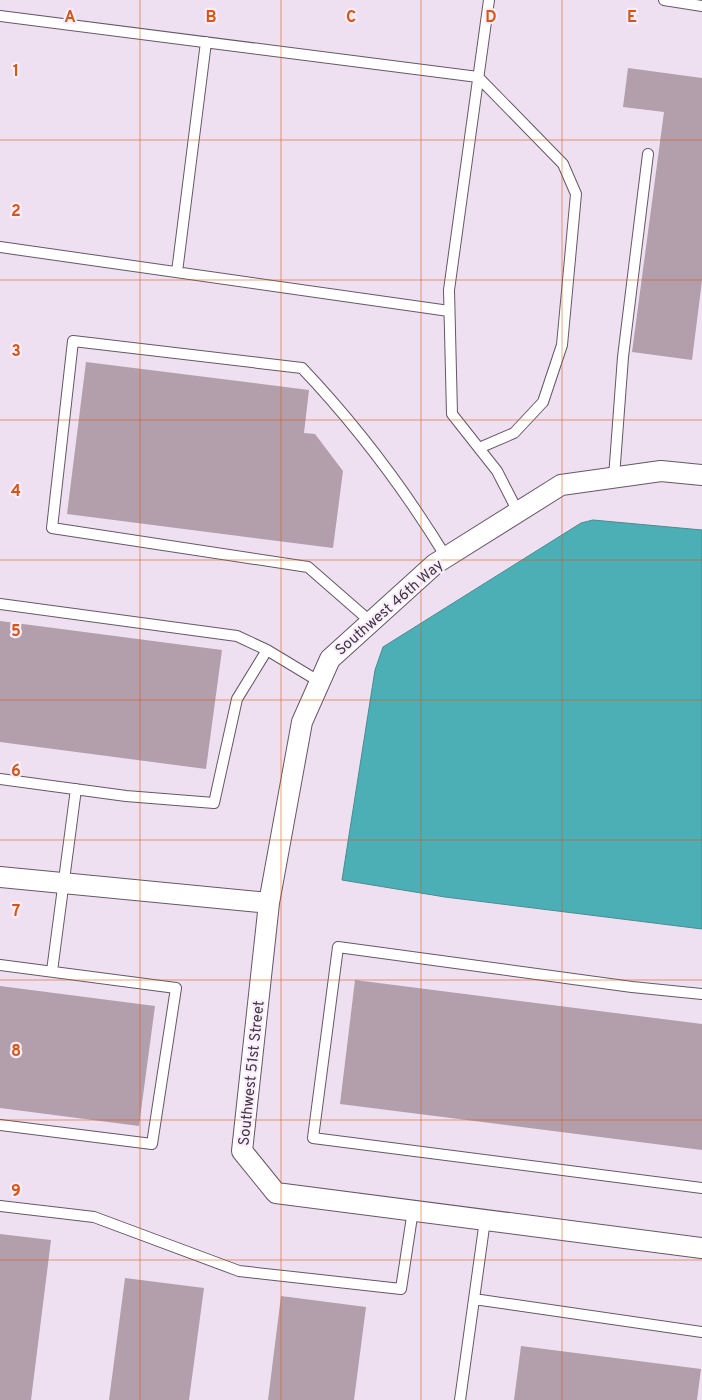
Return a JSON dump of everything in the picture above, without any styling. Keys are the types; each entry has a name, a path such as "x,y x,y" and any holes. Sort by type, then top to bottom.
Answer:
{"street":[{"path":"614,477 661,470 702,475"},
{"name":"Southwest 46th Way","path":"269,903 302,722 330,659 435,564 561,485 614,477"},
{"path":"0,877 269,903"},
{"name":"Southwest 51st Street","path":"269,903 242,1151 276,1192 702,1248"}],"lane":[{"path":"489,0 448,290 452,414 497,471 518,512"},
{"path":"664,0 702,6"},
{"path":"0,16 478,77 563,164 576,194 562,345 543,402 514,433 479,448"},
{"path":"177,272 206,42"},
{"path":"614,477 622,357 648,154"},
{"path":"0,247 449,311"},
{"path":"371,622 308,567 52,528 73,341 302,368 333,401 420,515 446,557"},
{"path":"0,604 237,636 267,650 320,682"},
{"path":"0,779 126,796 214,803 237,700 267,650"},
{"path":"52,971 76,789"},
{"path":"702,994 622,986 338,947 313,1138 702,1188"},
{"path":"0,965 176,988 152,1144 0,1125"},
{"path":"0,1206 94,1218 238,1271 401,1289 413,1210"},
{"path":"460,1400 485,1220"},
{"path":"474,1299 702,1332"}],"water":[{"path":"593,520 702,530 702,929 445,897 342,880 375,670 383,647 581,523"}],"building":[{"path":"628,68 702,78 702,281 692,360 632,352 664,112 623,107"},
{"path":"86,362 309,390 304,433 315,434 343,471 333,548 67,514"},
{"path":"0,621 222,650 206,769 0,742"},
{"path":"355,980 702,1024 702,1150 340,1104"},
{"path":"0,986 155,1006 139,1126 0,1108"},
{"path":"0,1234 51,1240 31,1400 0,1400"},
{"path":"125,1278 204,1288 189,1400 109,1400"},
{"path":"281,1296 366,1307 354,1400 268,1400"},
{"path":"521,1346 701,1369 697,1400 514,1400"}]}
